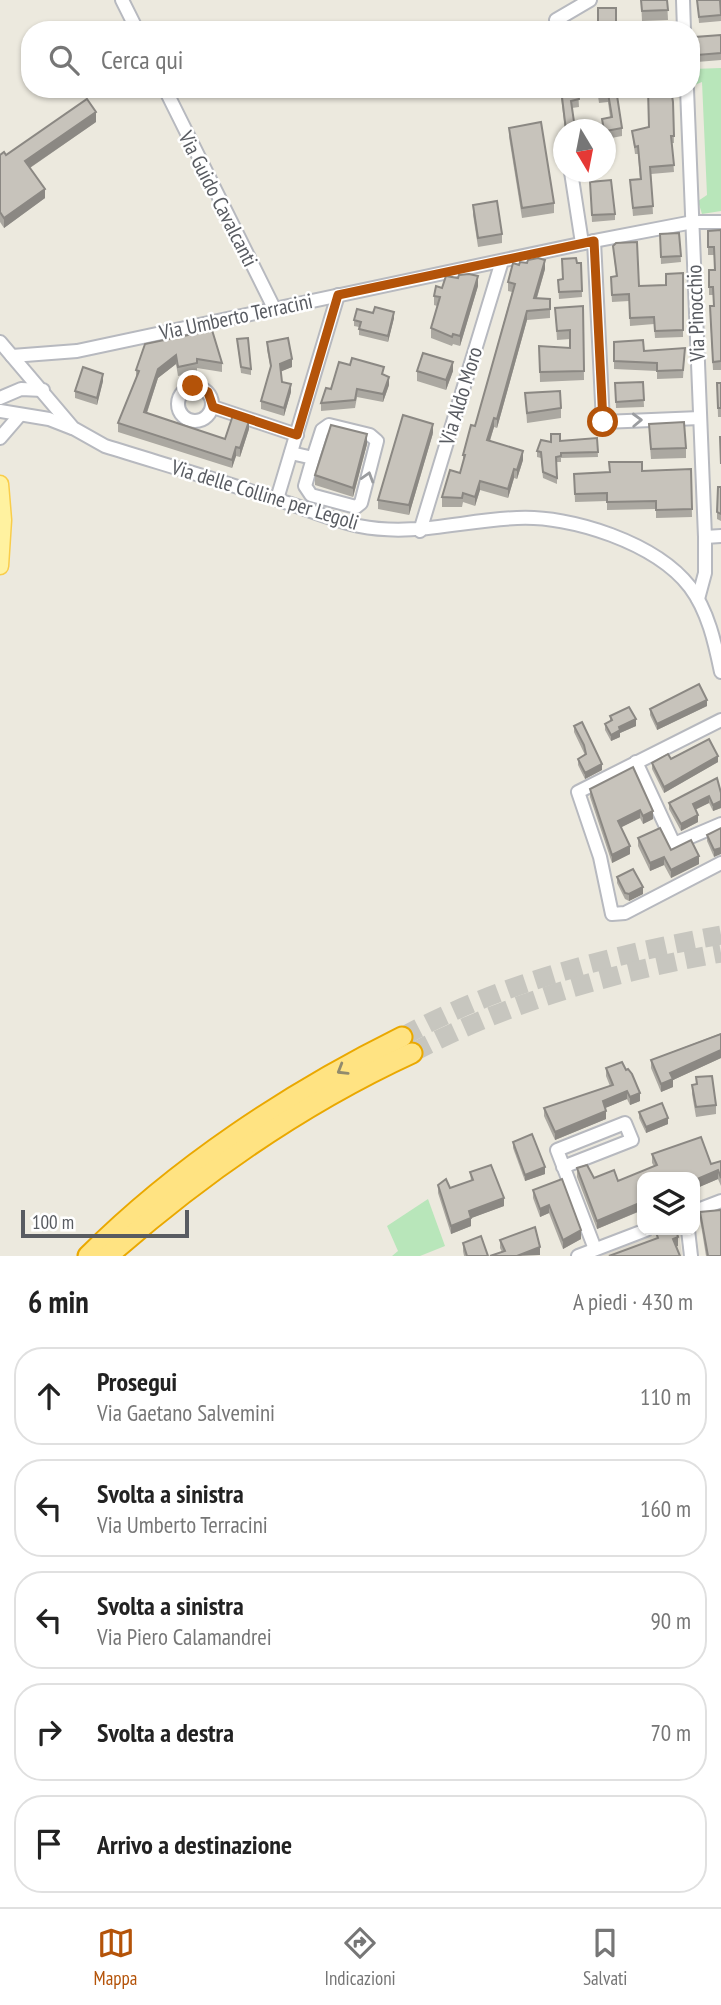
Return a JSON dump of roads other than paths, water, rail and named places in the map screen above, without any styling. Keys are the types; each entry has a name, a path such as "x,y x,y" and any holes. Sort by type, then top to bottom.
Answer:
{"highway":[{"path":"88,1256 144,1205 217,1149 299,1095 407,1045 251,1142 159,1211 108,1256"}],"main road":[{"path":"0,484 3,520 0,566"}],"street":[{"path":"122,0 132,21"},
{"path":"556,20 590,0"},
{"path":"683,0 684,21"},
{"name":"Via Guido Cavalcanti","path":"169,98 274,308"},
{"name":"Via Pinocchio","path":"687,98 705,537 705,573 698,599"},
{"path":"573,182 588,242 603,422 700,418"},
{"name":"Via Umberto Terracini","path":"12,356 76,351 588,242 693,222 721,222"},
{"name":"Via Aldo Moro","path":"420,531 502,261"},
{"path":"277,499 338,295"},
{"path":"0,342 43,390 72,428"},
{"path":"0,398 20,389 43,390"},
{"path":"213,407 297,435"},
{"path":"0,411 19,416 40,417 72,428"},
{"path":"0,438 19,416"},
{"path":"329,425 370,435 377,441 360,503 356,506 307,492 305,486 313,458 322,430 329,425"},
{"name":"Via delle Colline per Legoli","path":"72,428 105,446 356,526 420,531 515,518 565,520 599,531 649,554 679,576 698,599 721,667"},
{"path":"292,453 313,458"},
{"path":"705,537 721,536"},
{"path":"721,720 578,792 600,857 612,914 625,913 721,863"},
{"path":"636,762 674,844 721,824"},
{"path":"563,1167 632,1140 625,1123 557,1150 563,1167 596,1249"},
{"path":"700,1209 721,1201"},
{"path":"578,1256 637,1233"},
{"path":"689,1235 691,1256"}],"tunnel":[{"path":"402,1037 477,1001 557,973 721,935"},
{"path":"412,1053 486,1019 562,991 641,969 721,953"}]}
